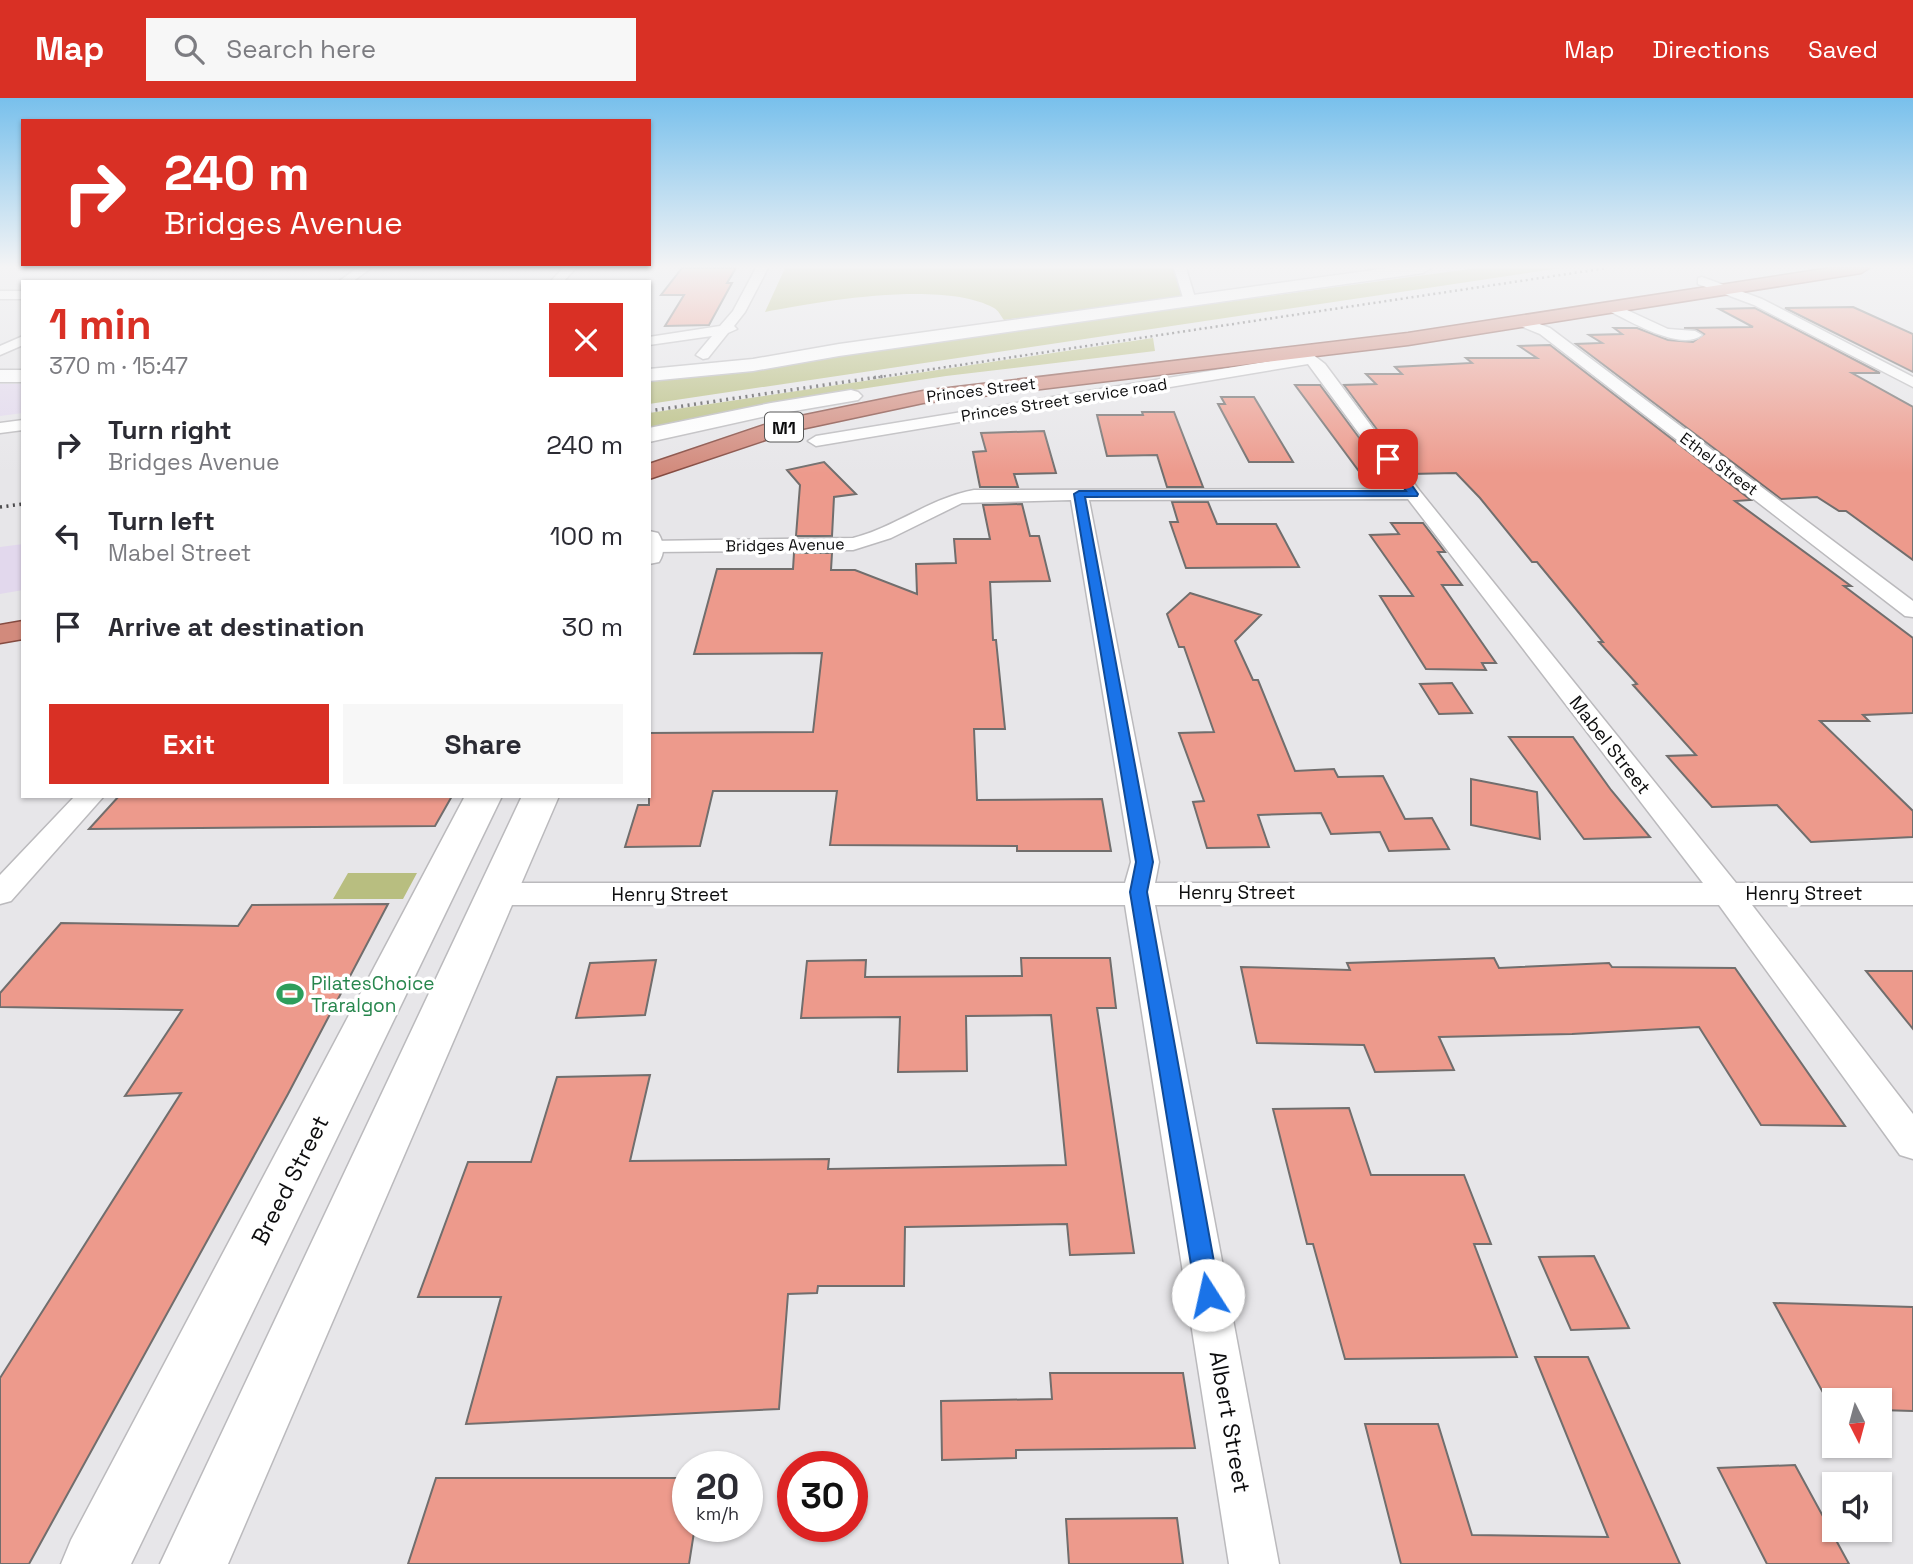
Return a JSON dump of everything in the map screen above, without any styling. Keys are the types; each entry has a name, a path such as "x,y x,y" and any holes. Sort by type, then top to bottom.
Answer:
{"highway":[{"name":"Princes Street","path":"651,451 752,419 851,396 1008,372 1300,350 1373,336"},
{"name":"Princes Street","path":"651,471 743,439 867,406 982,389 1408,336"},
{"path":"0,611 21,606"},
{"path":"0,611 21,611"},
{"path":"0,634 21,630"}],"main road":[{"path":"651,354 722,346 753,365 936,336"},
{"path":"651,374 722,346"},
{"path":"0,376 21,376"},
{"path":"651,435 771,409 851,396"},
{"name":"Breed Street","path":"95,1564 483,798"},
{"path":"194,1564 540,798"},
{"name":"Henry Street","path":"435,894 497,894"}],"street":[{"path":"651,341 722,346 727,336"},
{"name":"Ethel Street","path":"1552,336 1913,611"},
{"path":"1822,336 1913,383"},
{"path":"0,351 21,341"},
{"name":"Princes Street service road","path":"816,441 1300,350"},
{"name":"Mabel Street","path":"1300,350 1727,893 1913,1143"},
{"path":"0,428 21,425"},
{"name":"Albert Street","path":"1079,494 1144,862 1138,892 1254,1564"},
{"name":"Bridges Avenue","path":"651,547 853,544 878,537 942,503 962,496 1413,494"},
{"path":"0,893 90,798"},
{"name":"Henry Street","path":"497,894 1913,894"}],"shaded area":[{"path":"0,384 21,384 21,413 0,416"},
{"path":"21,544 21,590 0,594 0,547"}],"green space":[{"path":"971,336 1102,336 651,404 651,380"},
{"path":"1153,338 1155,351 854,390 651,430 651,413"},
{"path":"348,873 417,873 403,899 333,899"}],"building":[{"path":"1591,336 1659,336 1693,342 1701,336 1810,336 1880,373 1852,373 1913,407 1913,560 1846,511 1839,511 1817,497 1781,499 1576,344 1602,343"},
{"path":"1842,336 1913,336 1913,372"},
{"path":"1550,345 1751,500 1735,501 1851,586 1844,586 1913,638 1913,713 1863,715 1869,721 1820,721 1913,811 1913,837 1811,842 1777,805 1712,807 1667,756 1696,755 1633,685 1637,684 1599,642 1603,642 1537,562 1532,562 1456,473 1410,474 1344,385 1376,384 1366,374 1402,374 1395,367 1472,363 1466,358 1537,358 1519,346"},
{"path":"1295,385 1320,385 1386,474 1361,474"},
{"path":"1221,397 1254,397 1293,462 1249,462 1218,404 1225,404"},
{"path":"1142,412 1174,412 1203,487 1167,487 1157,455 1107,456 1097,415 1143,415"},
{"path":"1044,431 1056,473 1014,474 1018,487 980,487 973,452 986,451 981,433"},
{"path":"824,462 856,494 834,497 832,536 796,536 800,485 787,470"},
{"path":"1172,502 1208,502 1217,524 1276,524 1299,567 1186,568 1170,522 1178,522"},
{"path":"1022,504 1030,536 1039,536 1050,581 990,582 993,640 996,640 1005,729 974,729 977,800 1102,799 1111,851 1017,851 1017,846 830,845 837,791 713,791 700,846 625,847 638,805 649,805 651,798 651,733 813,732 822,653 694,654 717,569 793,569 794,553 832,553 831,570 855,570 917,594 916,564 956,563 954,539 990,539 983,505"},
{"path":"1391,523 1423,523 1445,552 1438,552 1462,585 1442,585 1496,663 1482,663 1486,670 1426,669 1380,596 1413,596 1370,535 1399,534"},
{"path":"1190,593 1261,615 1235,641 1253,680 1258,680 1295,771 1334,769 1338,777 1383,776 1405,819 1432,818 1449,849 1389,851 1380,832 1331,834 1321,813 1258,815 1269,847 1207,848 1193,802 1204,801 1179,733 1214,732 1184,647 1179,647 1167,614"},
{"path":"1452,683 1472,713 1439,714 1420,684"},
{"path":"1509,737 1573,737 1611,790 1650,837 1584,839"},
{"path":"1471,779 1537,792 1540,839 1471,825"},
{"path":"117,798 451,798 435,826 89,829"},
{"path":"388,904 288,1094 29,1564 0,1564 0,1378 181,1093 125,1096 182,1010 0,1007 0,993 61,923 238,926 252,905"},
{"path":"1021,958 1110,958 1116,1008 1097,1008 1134,1253 1070,1255 1067,1224 905,1227 904,1286 818,1286 817,1293 788,1294 779,1409 466,1424 501,1297 418,1297 468,1162 531,1162 557,1077 650,1075 630,1161 829,1159 828,1169 1066,1165 1051,1015 966,1016 967,1071 898,1072 900,1017 801,1018 807,961 866,960 865,977 1022,976"},
{"path":"1494,958 1499,968 1609,963 1612,967 1735,968 1845,1126 1761,1125 1699,1027 1572,1034 1439,1037 1454,1070 1375,1072 1364,1045 1257,1043 1241,967 1350,970 1347,963"},
{"path":"656,960 645,1015 576,1018 590,963"},
{"path":"1866,971 1913,971 1913,1029"},
{"path":"1349,1108 1371,1175 1464,1175 1491,1244 1474,1244 1517,1357 1345,1359 1313,1244 1307,1244 1273,1109"},
{"path":"1594,1256 1629,1328 1571,1330 1539,1257"},
{"path":"1774,1303 1913,1307 1913,1411 1892,1410 1892,1388 1822,1388 1822,1391"},
{"path":"1535,1357 1588,1357 1680,1564 1401,1564 1365,1424 1438,1424 1472,1535 1608,1537"},
{"path":"1050,1373 1183,1373 1195,1448 1016,1450 1016,1458 942,1460 941,1401 1052,1399"},
{"path":"1795,1465 1822,1514 1822,1542 1837,1542 1849,1564 1767,1564 1718,1468"},
{"path":"436,1478 672,1478 672,1542 692,1542 689,1564 408,1564"},
{"path":"1177,1518 1183,1564 1069,1564 1066,1519"}],"railway":[{"path":"873,378 1150,336"},
{"path":"651,411 885,376"},
{"path":"0,507 21,504"}],"place":[{"name":"PilatesChoice Traralgon","path":"290,994"}],"route":[{"path":"1208,1295 1138,892 1144,862 1079,494 1413,494 1388,459"}]}
